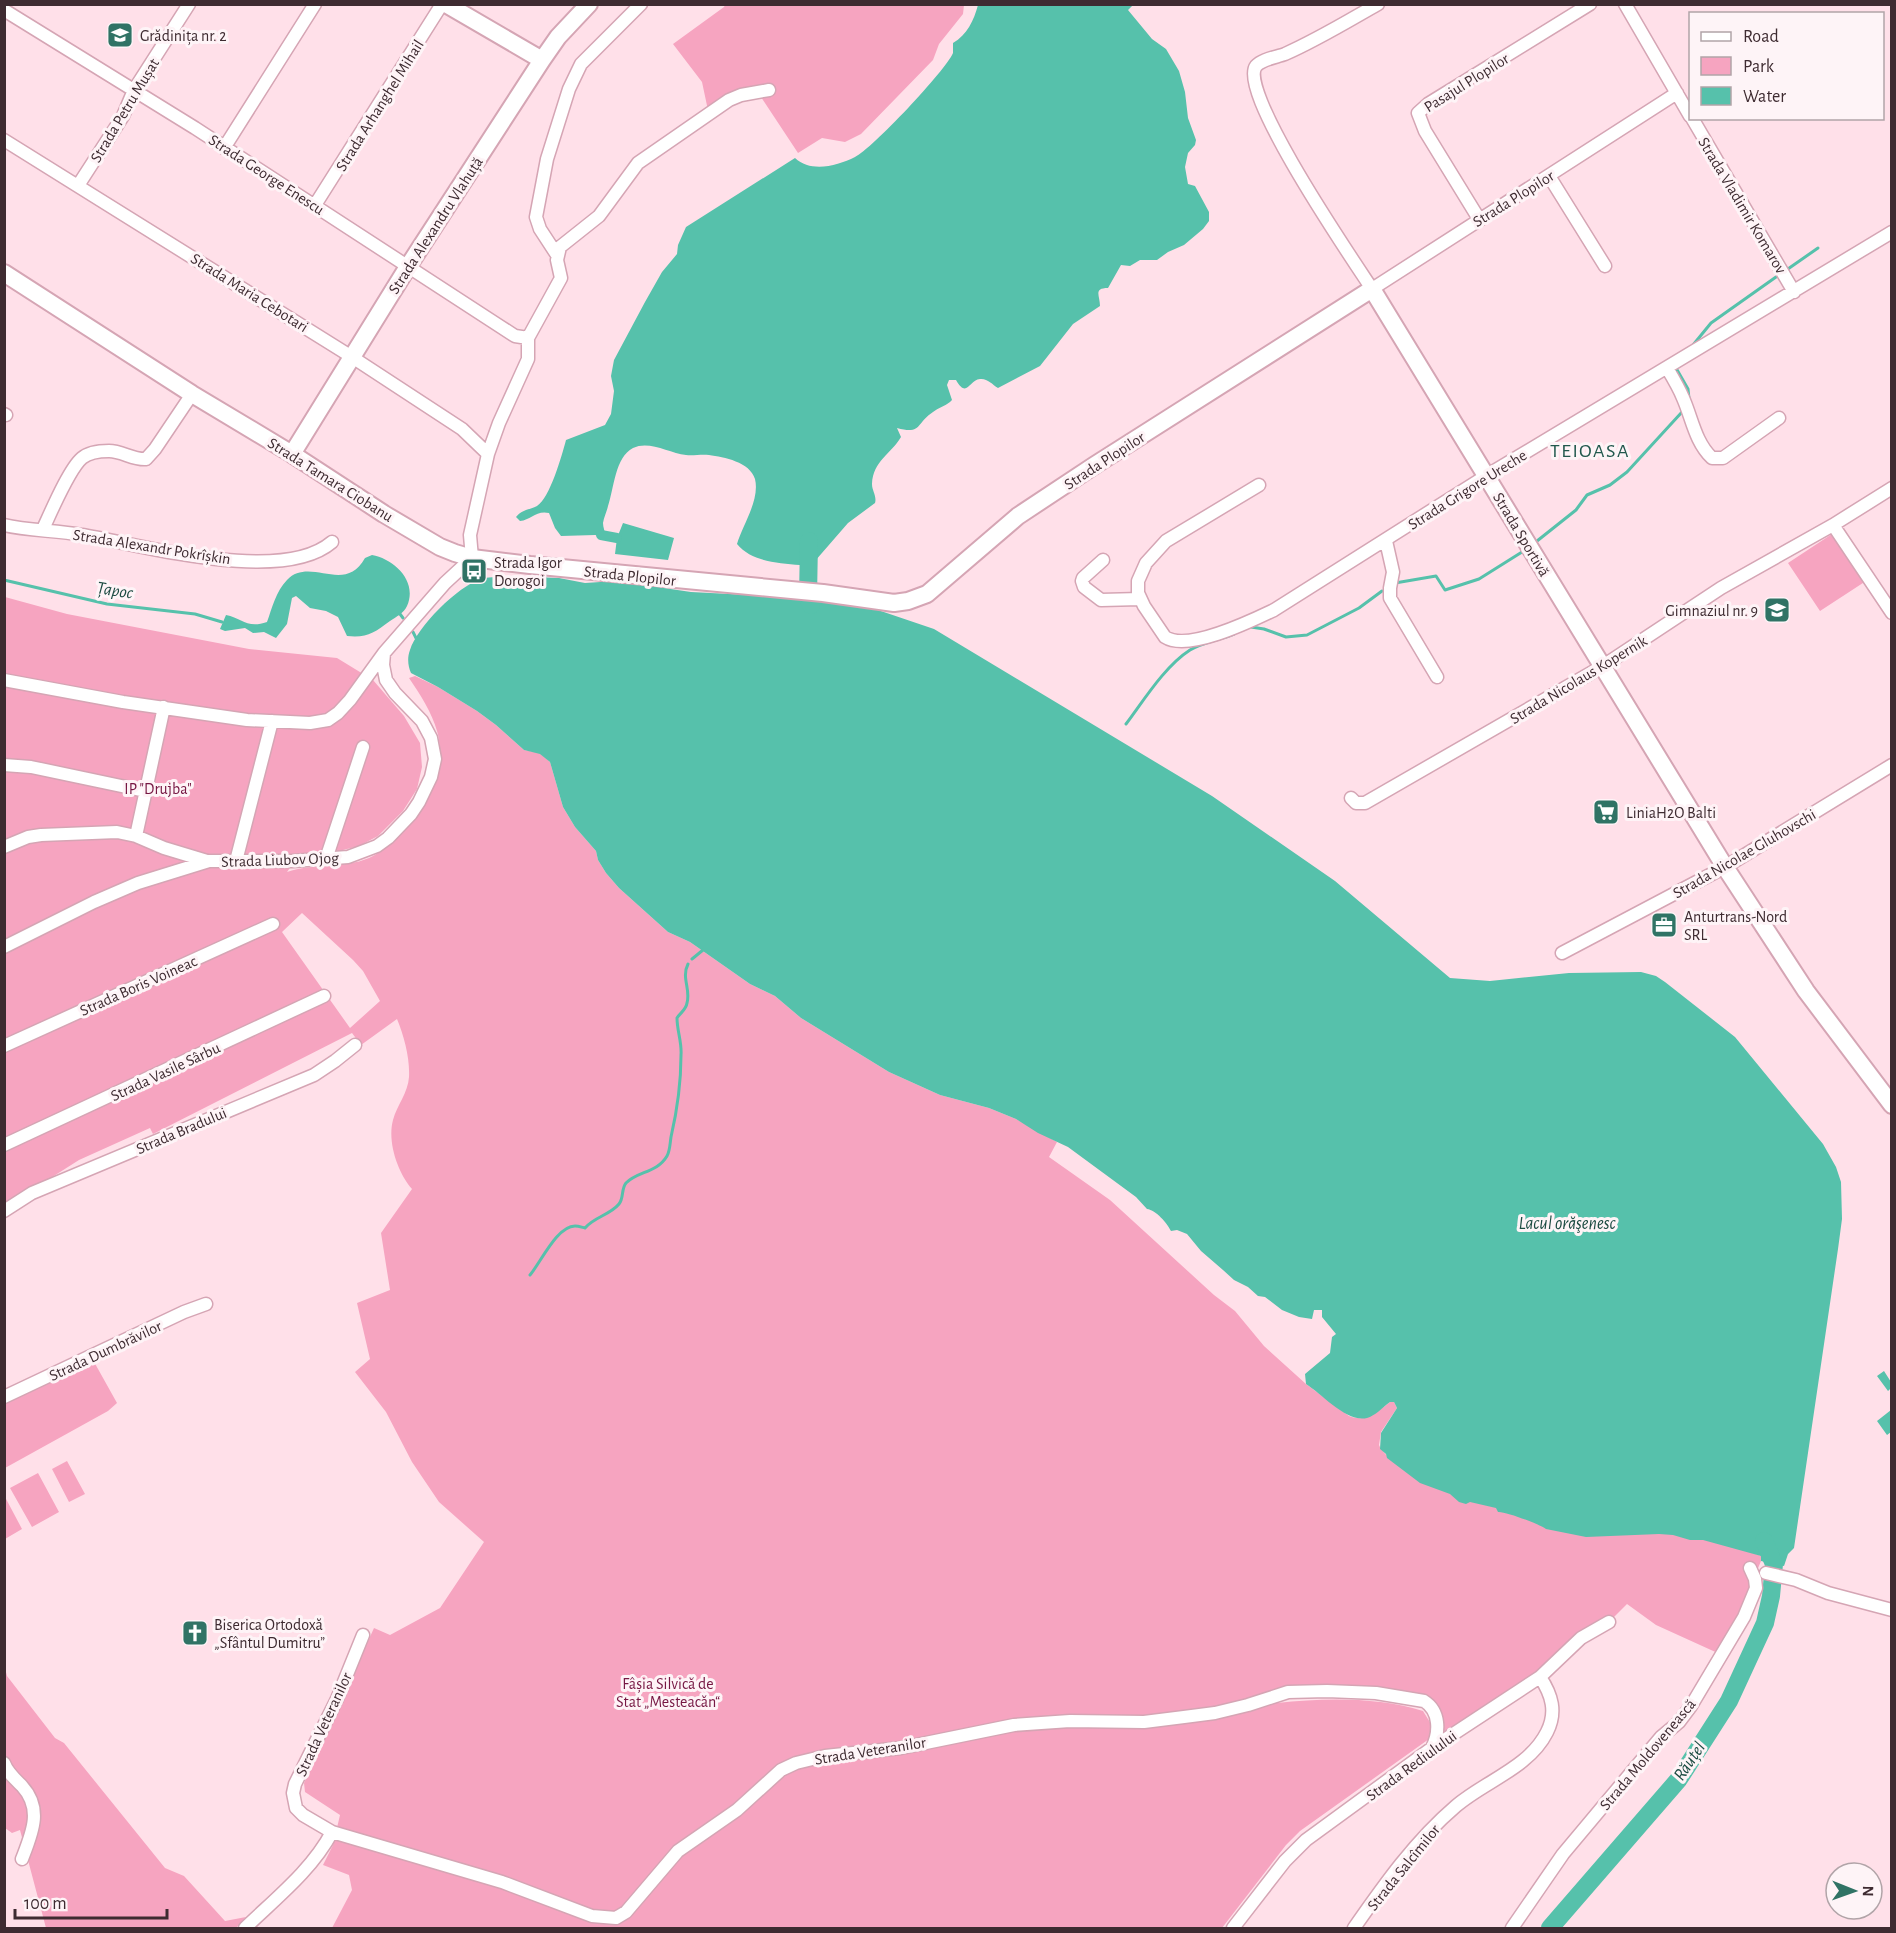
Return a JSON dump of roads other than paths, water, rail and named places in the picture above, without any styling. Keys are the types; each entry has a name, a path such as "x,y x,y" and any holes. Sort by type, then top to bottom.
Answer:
{"street":[{"name":"Strada Petru Mușat","path":"79,184 123,116 135,90 189,4"},
{"path":"224,148 315,4"},
{"path":"444,4 542,60"},
{"name":"Strada Arhanghel Mihail","path":"315,205 444,4"},
{"name":"Strada Аlexandru Vlahuță","path":"292,454 408,265 542,60 558,37 589,4"},
{"path":"4,680 123,702 164,706 228,717 310,723 328,720 338,713 384,653 456,571 472,558 470,536 488,454 499,423 528,359 528,338 561,278 557,255 540,229 536,217 548,159 569,89 581,64 641,4"},
{"name":"Strada Sportivă","path":"1378,4 1294,50 1262,62 1254,71 1256,88 1268,121 1725,867 1806,991 1892,1105"},
{"name":"Pasajul Plopilor","path":"1479,219 1425,131 1418,113 1428,104 1590,4"},
{"name":"Strada Vladimir Komarov","path":"1625,4 1689,114"},
{"name":"Strada George Enescu","path":"4,10 135,90 515,336 528,338"},
{"path":"557,255 564,243 599,216 638,163 729,100 741,95 769,90"},
{"name":"Strada Plopilor","path":"472,558 653,578 823,593 894,603 919,598 940,583 1018,516 1677,93"},
{"name":"Strada Vladimir Komarov","path":"1693,120 1794,292"},
{"name":"Strada Maria Cebotari","path":"4,140 79,184 352,357 462,429 488,454"},
{"path":"1549,176 1605,266"},
{"name":"Strada Grigore Ureche","path":"1140,599 1170,639 1189,639 1218,634 1240,626 1274,609 1386,541 1486,476 1892,232"},
{"name":"Strada Tamara Ciobanu","path":"4,273 384,514 440,547 472,558"},
{"path":"1667,369 1684,400 1695,431 1712,458 1723,458 1779,418"},
{"path":"43,529 59,495 81,459 93,453 107,451 146,459 192,394"},
{"path":"1103,560 1083,578 1084,587 1101,600 1140,599 1138,581 1146,563 1166,542 1259,485"},
{"name":"Strada Nicolaus Kopernik","path":"1351,798 1356,803 1365,802 1603,666 1721,588 1833,525 1892,488"},
{"name":"Strada Alexandr Pokrîșkin","path":"4,525 43,529 201,556 258,561 301,558 321,550 332,542"},
{"path":"1833,525 1892,613"},
{"path":"1386,541 1393,572 1390,598 1437,677"},
{"name":"Strada Liubov Ojog","path":"4,947 94,902 138,883 209,861 327,859 357,855 388,838 411,814 431,777 435,759 431,738 422,721 386,680 383,665 384,653"},
{"path":"136,836 164,706"},
{"path":"236,861 272,721"},
{"path":"327,859 363,747"},
{"path":"4,765 31,767 145,791"},
{"name":"Strada Nicolae Gluhovschi","path":"1562,953 1725,867 1892,765"},
{"path":"4,847 28,837 41,835 117,832 136,836 164,848 209,861"},
{"name":"Strada Boris Voineac","path":"4,1046 273,924"},
{"name":"Strada Vasile Sârbu","path":"4,1144 324,996"},
{"name":"Strada Bradului","path":"4,1211 32,1192 314,1075 355,1045"},
{"name":"Strada Dumbrăvilor","path":"4,1397 184,1312 206,1304"},
{"name":"Strada Moldovenească","path":"1512,1929 1574,1840 1661,1737 1679,1722 1691,1706 1729,1645 1752,1600 1756,1588 1750,1568"},
{"path":"1766,1573 1892,1610"},
{"name":"Strada Rediulului","path":"1233,1929 1297,1848 1432,1748 1540,1677 1581,1638 1609,1623"},
{"name":"Strada Veteranilor","path":"363,1635 337,1699 295,1784 293,1793 297,1808 303,1815 332,1832 502,1882 592,1916 616,1918 626,1912 687,1843 737,1810 781,1770 825,1756 901,1748 1014,1725 1070,1721 1144,1722 1194,1716 1248,1705 1288,1692 1306,1690 1376,1693 1424,1701 1431,1705 1436,1716 1437,1735 1432,1748"},
{"name":"Strada Salcîmilor","path":"1354,1929 1384,1885 1442,1819 1537,1748 1552,1721 1553,1710 1547,1688 1540,1677"},
{"path":"4,1763 6,1769 26,1790 34,1806 35,1818 22,1859"},
{"path":"245,1929 307,1867 332,1832"}],"water":[{"path":"978,5 1133,5 1128,10 1152,39 1166,49 1179,71 1185,92 1188,118 1196,140 1188,153 1185,167 1188,184 1195,186 1209,212 1209,221 1203,229 1184,245 1157,260 1140,260 1130,266 1121,265 1108,288 1100,289 1098,293 1100,306 1073,324 1040,366 998,388 983,379 976,380 966,388 963,388 956,380 949,380 947,385 952,400 950,402 928,416 915,429 897,428 901,437 879,464 873,476 875,503 848,523 815,561 811,560 809,564 802,561 800,565 758,558 750,555 737,544 755,495 755,479 748,468 722,457 679,454 646,445 633,448 622,458 603,521 606,537 561,536 549,513 544,512 520,521 516,517 518,514 537,506 546,494 555,476 566,440 605,425 611,414 614,391 611,376 614,360 662,272 677,254 678,245 686,227 795,158 801,163 816,167 848,160 864,151 892,125 937,75 953,53 953,43 969,27"},
{"path":"623,523 674,538 668,560 615,554 617,538"},
{"path":"372,555 396,566 407,580 410,597 404,611 375,632 360,636 347,636 338,617 326,611 310,608 296,596 292,598 287,624 276,638 264,632 253,633 245,628 225,631 220,629 226,615 249,624 267,622 280,589 296,574 317,572 348,574 357,569 365,558"},
{"name":"Lacul orăşenesc","path":"559,578 585,583 616,581 691,592 786,597 869,607 934,629 1212,796 1335,881 1450,978 1490,981 1569,973 1641,972 1656,976 1665,982 1735,1037 1823,1144 1836,1167 1841,1182 1842,1219 1794,1548 1788,1554 1784,1566 1761,1561 1761,1556 1703,1540 1690,1540 1673,1535 1586,1537 1546,1529 1498,1512 1496,1508 1459,1502 1450,1494 1420,1483 1387,1458 1380,1449 1381,1433 1397,1408 1394,1402 1390,1402 1370,1417 1359,1418 1335,1407 1306,1384 1305,1374 1330,1353 1332,1337 1336,1334 1322,1317 1322,1310 1314,1310 1312,1319 1299,1317 1282,1310 1265,1297 1258,1296 1248,1287 1234,1280 1201,1251 1187,1234 1177,1230 1171,1231 1157,1214 1147,1209 1136,1197 1068,1147 1038,1133 1016,1119 989,1108 940,1095 889,1072 801,1018 775,996 750,984 690,942 668,932 619,888 606,873 598,860 596,851 575,827 563,807 550,762 540,754 524,750 477,711 411,673 408,656 414,641 429,619 450,598 481,579"},
{"path":"1884,1371 1891,1382 1891,1388 1888,1391 1877,1376"},
{"path":"1891,1410 1891,1432 1887,1435 1877,1421"}],"waterway":[{"path":"1785,271 1818,248"},
{"path":"1693,345 1711,323 1776,277"},
{"path":"1676,368 1688,389 1689,399"},
{"path":"1537,541 1576,510 1587,495 1610,485 1627,472 1682,412"},
{"path":"601,535 617,538"},
{"name":"Răuțel","path":"809,541 808,598 811,605"},
{"path":"1395,583 1436,576 1445,590 1479,579 1522,552"},
{"name":"Țapoc","path":"4,580 107,604 195,614 222,622"},
{"path":"1251,627 1286,637 1307,635 1359,608 1382,591"},
{"path":"400,614 403,618"},
{"path":"413,632 416,638"},
{"path":"1126,724 1155,684 1181,657 1200,645 1234,634"},
{"path":"692,959 703,950"},
{"path":"530,1275 562,1232 575,1226 585,1228 611,1211 621,1202 626,1183 658,1166 667,1156 677,1107 680,1076 681,1050 677,1018 687,1003 685,974 688,964"},
{"name":"Răuțel","path":"1550,1928 1679,1779 1729,1701 1765,1623 1771,1596 1774,1564 1764,1541"}],"place":[{"name":"Grădinița nr. 2","path":"120,35"},
{"name":"Strada Igor Dorogoi","path":"474,571"},
{"name":"Gimnaziul nr. 9","path":"1777,610"},
{"name":"LiniaH2O Balti","path":"1606,812"},
{"name":"Anturtrans-Nord SRL","path":"1664,925"},
{"name":"Biserica Ortodoxă „Sfântul Dumitru”","path":"195,1633"}],"district":[{"name":"TEIOASA","path":"1590,450"}],"park label":[{"name":"IP \"Drujba\"","path":"158,788"},
{"name":"Fâșia Silvică de Stat „Mesteacăn“","path":"668,1692"}]}
